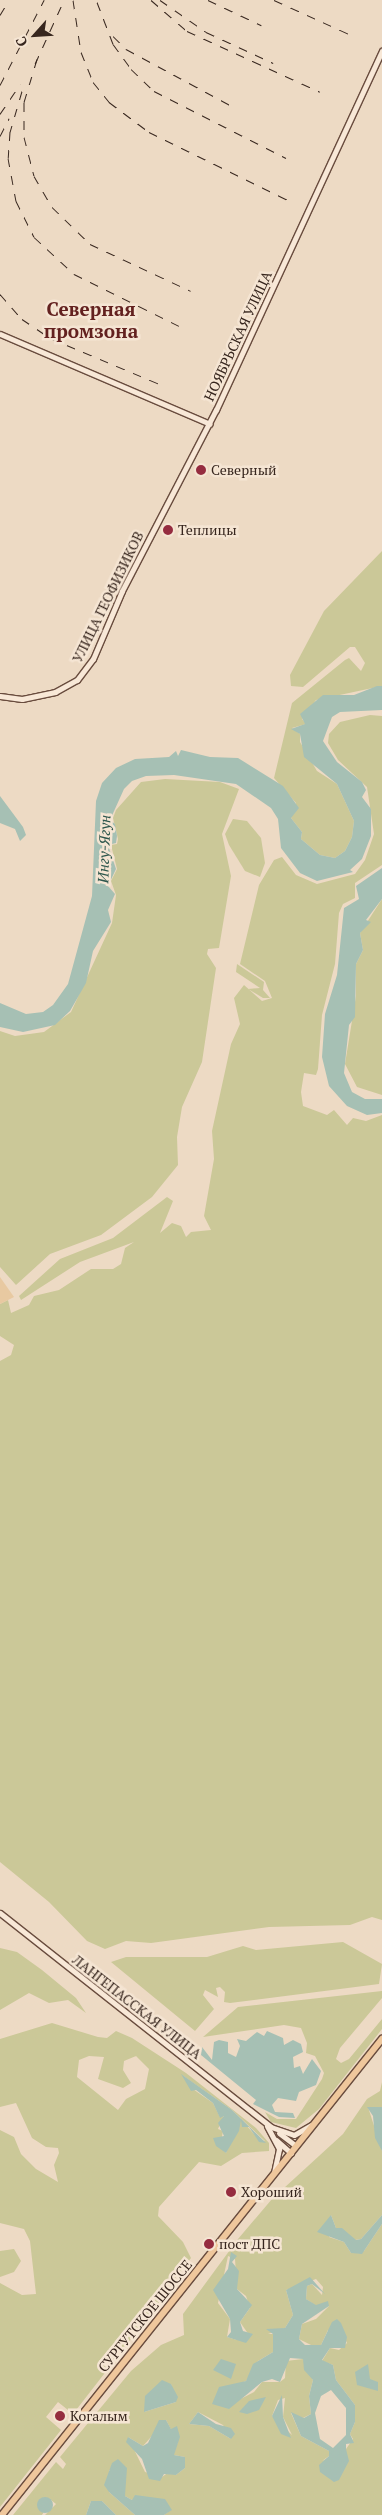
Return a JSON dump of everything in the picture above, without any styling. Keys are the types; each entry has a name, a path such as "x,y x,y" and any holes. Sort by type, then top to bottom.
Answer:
{"main road":[{"name":"НОЯБРЬСКАЯ УЛИЦА","path":"0,334 210,424 382,50"},
{"name":"УЛИЦА ГЕОФИЗИКОВ","path":"0,696 22,699 45,696 67,686 88,668 122,591 210,424"},
{"name":"ЛАНГЕПАССКАЯ УЛИЦА","path":"0,1914 260,2119"},
{"name":"СУРГУТСКОЕ ШОССЕ","path":"2,2515 382,2039"},
{"path":"271,2127 298,2134 327,2108"},
{"path":"260,2119 296,2146"},
{"path":"260,2119 275,2139 291,2153"},
{"path":"271,2177 279,2158 275,2139"}],"shaded area":[{"path":"382,551 382,686 316,700 302,719 306,724 292,728 300,734 300,742 317,771 337,784 354,821 352,837 345,851 335,858 320,855 301,839 302,832 291,818 296,803 274,778 292,703 345,660 349,658 361,671 365,663 355,647 350,647 303,687 291,686 290,675 324,611"},
{"path":"370,715 382,716 382,865 355,883 355,898 343,904 339,913 335,964 322,1015 318,1069 316,1075 304,1073 301,1092 303,1106 327,1115 334,1110 347,1125 353,1118 366,1121 382,1115 382,1920 372,1917 350,1925 269,1927 151,1943 126,1941 105,1949 87,1941 49,1902 0,1862 0,1361 11,1355 14,1345 0,1336 0,1304 8,1300 11,1313 29,1305 34,1296 59,1290 91,1269 113,1269 121,1264 125,1248 134,1242 80,1262 21,1300 19,1296 60,1259 113,1238 167,1197 173,1201 160,1233 172,1223 181,1226 186,1237 191,1232 211,1230 204,1216 214,1159 212,1131 231,1044 240,1024 234,998 244,985 262,1001 272,998 265,981 240,964 259,885 274,860 282,857 296,875 317,884 355,874 365,860 374,834 367,787 338,760 328,743 329,734 340,722"},
{"path":"165,779 220,782 239,789 222,834 231,876 219,948 208,949 207,954 216,968 202,1062 182,1107 177,1137 178,1165 152,1197 101,1235 50,1254 16,1285 0,1267 0,1031 15,1036 44,1032 71,1012 112,923 116,895 111,881 117,869 111,845 117,844 118,839 113,818 116,810 141,782"},
{"path":"233,819 247,821 261,838 265,863 260,877 245,871 229,845 225,834"},
{"path":"382,899 382,1095 357,1087 345,1064 356,996 356,964 363,950 360,933"},
{"path":"237,964 264,982 263,990 270,998 263,998 248,989 260,988 236,972"},
{"path":"343,1942 382,1964 379,1984 230,2003 224,2002 225,1992 220,1987 216,1988 218,1997 205,1990 203,1995 214,2009 195,2031 111,1962 126,1957 207,1957 243,1946 256,1950"},
{"path":"0,1948 17,1952 42,1970 76,1998 86,2013 68,2000 49,2003 29,1993 0,2010"},
{"path":"382,1991 382,1998 340,2048 336,2059 341,2063 349,2059 382,2019 382,2029 319,2109 296,2128 271,2122 265,2112 277,2119 296,2119 322,2079 324,2073 315,2056 306,2053 307,2043 301,2028 284,2025 203,2037 238,2007"},
{"path":"52,2023 98,2037 107,2038 116,2031 132,2038 186,2073 256,2128 269,2143 269,2151 242,2153 221,2166 199,2162 159,2207 158,2216 183,2242 191,2258 171,2284 165,2283 163,2298 73,2414 58,2402 46,2417 61,2430 0,2507 0,2283 22,2295 36,2294 30,2241 24,2229 0,2223 0,2130 14,2137 21,2154 36,2169 58,2182 54,2165 59,2153 58,2148 46,2147 32,2138 16,2103 0,2107 0,2039","holes":["89,2056 104,2057 98,2079 123,2088 131,2083 123,2070 124,2061 136,2056 149,2069 145,2089 126,2099 118,2110 77,2077 79,2060","182,2075 232,2110 265,2141 259,2140 241,2119 226,2153 220,2147 223,2131 218,2129 224,2115 220,2117 213,2103 190,2087"]},
{"path":"382,2082 382,2107 368,2107 382,2151 382,2215 361,2239 355,2240 336,2228 331,2215 329,2237 344,2242 351,2253 364,2251 382,2224 382,2515 164,2515 171,2510 142,2497 132,2500 125,2496 124,2476 109,2470 109,2492 135,2515 116,2515 102,2501 91,2501 86,2515 45,2515 56,2504 51,2500 42,2515 13,2515 56,2462 63,2469 66,2464 60,2457 131,2371 161,2345 184,2335 183,2314 238,2239 272,2199 343,2134 367,2099 380,2091","holes":["228,2256 235,2259 237,2289 246,2296 250,2308 240,2322 249,2335 237,2340 227,2337 230,2319 218,2303","316,2279 323,2287 322,2295 312,2284 307,2286 306,2299 315,2305 329,2306 316,2319 302,2324 299,2339 313,2346 321,2345 328,2330 342,2332 347,2343 339,2350 330,2348 322,2361 333,2365 336,2380 355,2405 355,2422 350,2434 353,2439 346,2449 322,2461 329,2456 329,2451 301,2436 291,2413 303,2418 311,2414 309,2396 313,2380 303,2359 286,2361 285,2378 280,2382 262,2382 254,2392 233,2403 225,2389 246,2381 258,2361 273,2352 273,2334 268,2334 285,2328 293,2315 286,2290","171,2384 176,2402 144,2412","285,2398 283,2417 292,2435 272,2416 278,2400","198,2412 223,2425 231,2439 209,2426 189,2424","166,2420 178,2443 173,2448 174,2455 185,2457 185,2468 176,2475 169,2472 162,2477 145,2472 128,2437 143,2446"]},
{"path":"14,2249 21,2261 14,2272 0,2277 0,2251"}],"sand":[{"path":"0,1277 14,1297 0,1304"}],"water":[{"name":"Ингу-Ягун","path":"377,686 382,686 382,710 340,712 332,717 323,741 337,762 362,782 366,790 362,797 371,809 371,836 362,859 350,870 353,872 317,881 300,873 281,848 278,819 271,808 236,784 174,775 146,776 132,781 124,789 110,820 115,824 117,836 116,843 108,845 116,869 108,886 115,894 108,910 111,922 93,951 86,983 70,1011 55,1025 23,1032 0,1027 0,1003 26,1014 43,1012 53,1005 68,984 92,896 96,801 102,783 116,768 135,759 169,757 176,751 178,756 181,750 210,757 238,758 283,786 299,808 291,818 302,832 301,839 320,855 335,858 345,851 352,837 354,821 337,784 304,757 300,734 291,729 305,724 300,714 323,695 354,695"},
{"path":"0,796 23,827 26,835 20,841 15,829 0,823"},
{"path":"382,868 382,899 366,920 371,922 360,933 363,950 356,964 355,1017 349,1025 344,1073 352,1092 365,1099 382,1099 382,1113 367,1115 347,1106 329,1086 322,1057 325,1014 337,975 344,908 359,899 356,886"},
{"path":"267,2031 283,2038 284,2045 293,2040 301,2044 303,2052 293,2057 294,2068 300,2066 303,2074 312,2059 321,2071 316,2085 299,2092 296,2101 278,2098 272,2105 275,2112 293,2113 295,2118 279,2117 253,2104 256,2100 201,2055 202,2047 212,2060 214,2042 219,2040 228,2042 228,2053 236,2057 240,2046 237,2039 246,2041 257,2032 264,2036"},
{"path":"181,2074 232,2110 266,2143 259,2142 249,2127 242,2127 241,2120 239,2131 226,2153 216,2146 213,2138 224,2136 218,2123 224,2116 220,2118 213,2103 196,2090 191,2091"},
{"path":"367,2107 382,2107 382,2151 375,2138 373,2116"},
{"path":"331,2215 336,2228 342,2228 356,2240 361,2239 382,2215 382,2224 362,2254 351,2253 344,2242 317,2232"},
{"path":"231,2252 237,2256 232,2262 239,2271 237,2289 252,2305 240,2322 243,2331 253,2334 246,2343 227,2337 231,2332 230,2319 213,2290 228,2269"},
{"path":"310,2277 325,2294 312,2284 307,2286 306,2299 316,2305 328,2301 329,2306 302,2324 299,2339 305,2345 321,2345 332,2322 337,2319 341,2323 347,2337 345,2348 330,2348 322,2360 333,2365 336,2380 355,2405 355,2422 350,2434 354,2443 346,2444 349,2461 339,2480 334,2482 320,2472 319,2465 329,2456 329,2451 301,2436 291,2412 304,2418 311,2414 309,2396 313,2380 304,2370 303,2359 290,2358 280,2382 272,2379 262,2382 229,2409 212,2404 219,2387 246,2381 253,2364 273,2352 273,2334 266,2329 285,2328 293,2315 286,2290","holes":["331,2390 346,2408 346,2435 333,2448 320,2439 315,2413 321,2396"]},
{"path":"221,2359 236,2364 231,2379 213,2370"},
{"path":"368,2364 370,2379 378,2382 378,2391 357,2385 355,2372"},
{"path":"162,2380 171,2384 178,2397 176,2402 144,2412 145,2396"},
{"path":"282,2395 283,2417 291,2438 281,2434 272,2416"},
{"path":"266,2397 259,2410 247,2414 239,2412 249,2401"},
{"path":"198,2412 216,2424 231,2428 235,2434 231,2439 209,2426 189,2424"},
{"path":"159,2420 166,2420 171,2429 177,2426 180,2437 174,2455 185,2457 185,2468 176,2475 164,2474 160,2481 149,2479 142,2459 126,2442 128,2437 143,2446 148,2443"},
{"path":"118,2459 127,2468 125,2496 132,2500 135,2495 165,2499 172,2510 164,2515 135,2515 109,2492 104,2485 112,2463"},
{"path":"42,2497 48,2497 53,2502 51,2511 42,2513 37,2508 37,2502"},
{"path":"91,2501 102,2501 116,2515 86,2515"}],"railway":[{"path":"0,15 9,0"},
{"path":"0,85 44,0"},
{"path":"35,64 64,0"},
{"path":"73,0 81,52 93,82 109,102 149,132 288,200"},
{"path":"151,0 187,31 320,92"},
{"path":"160,0 206,32 273,63"},
{"path":"208,0 261,25"},
{"path":"274,0 351,35"},
{"path":"97,2 113,44 131,69 154,91 286,158"},
{"path":"113,36 126,49 230,105"},
{"path":"37,59 24,102 24,137 34,176 52,207 90,244 191,291"},
{"path":"0,114 20,84"},
{"path":"22,91 10,132 8,158 16,201 34,237 74,274 179,326"},
{"path":"0,136 9,118"},
{"path":"0,294 22,319 50,338 162,385"}],"place":[{"name":"Северный","path":"201,470"},
{"name":"Теплицы","path":"168,530"},
{"name":"Хороший","path":"231,2192"},
{"name":"пост ДПС","path":"209,2244"},
{"name":"Когалым","path":"60,2416"}],"district":[{"name":"Северная промзона","path":"91,320"}]}
